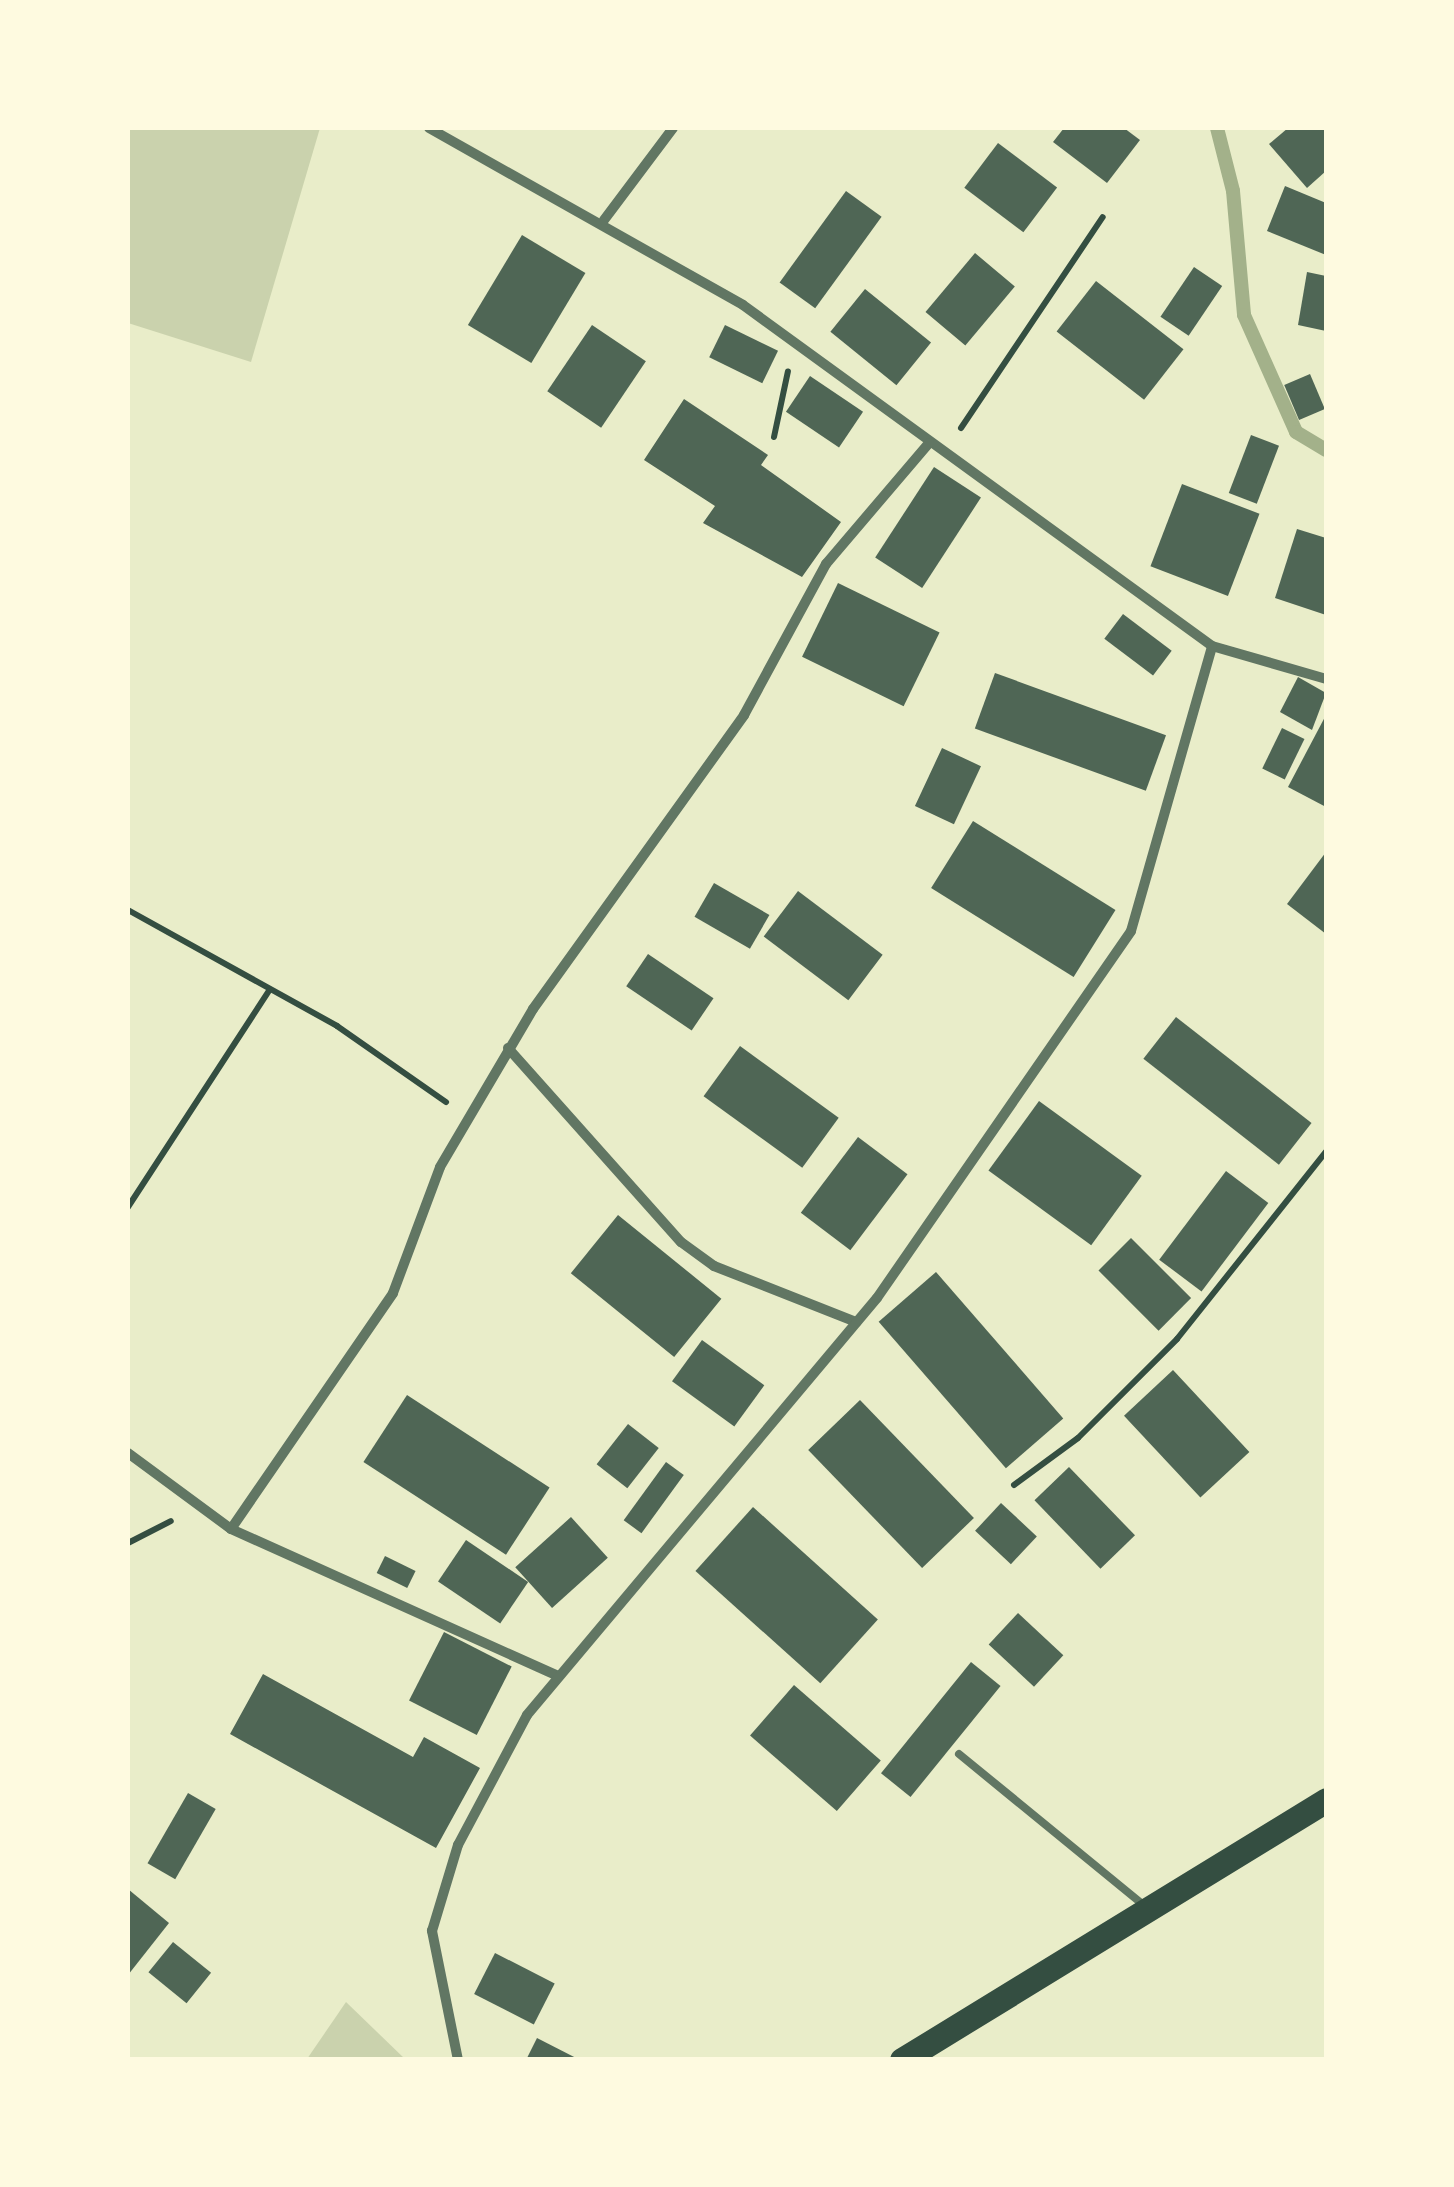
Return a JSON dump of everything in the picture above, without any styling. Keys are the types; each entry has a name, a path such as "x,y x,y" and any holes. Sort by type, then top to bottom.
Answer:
{"main road":[{"path":"902,2060 1326,1800"}],"street":[{"path":"429,128 604,220 801,348 1212,646 1326,679"},
{"path":"604,220 673,128"},
{"path":"231,1529 393,1293 466,1119 508,1048 744,715 826,564 929,443"},
{"path":"458,2060 432,1931 458,1844 526,1715 856,1322 1131,931 1212,646"},
{"path":"508,1048 680,1242 714,1266 856,1322"},
{"path":"128,1453 196,1509 231,1529 558,1676"}],"lane":[{"path":"960,1754 1148,1909"}],"path":[{"path":"944,454 1103,216"},
{"path":"774,437 783,380 801,348"},
{"path":"128,910 411,1072 466,1119"},
{"path":"128,1207 269,991"},
{"path":"1014,1485 1078,1438 1178,1338 1326,1152"},
{"path":"128,1543 196,1509"}],"green space":[{"path":"128,128 320,128 251,362 128,323"},
{"path":"346,2002 405,2059 307,2059"}],"building":[{"path":"1064,128 1124,128 1140,140 1107,183 1053,142"},
{"path":"1288,128 1326,128 1326,171 1307,188 1269,144"},
{"path":"998,143 1057,188 1023,232 964,188"},
{"path":"1285,186 1326,203 1326,255 1267,231"},
{"path":"846,191 882,217 815,308 780,282"},
{"path":"522,235 585,273 531,363 468,325"},
{"path":"975,253 1015,286 965,345 926,312"},
{"path":"1194,267 1222,286 1189,336 1160,317"},
{"path":"1307,272 1326,276 1326,331 1298,325"},
{"path":"1096,281 1183,349 1144,400 1057,331"},
{"path":"865,289 931,342 896,385 830,332"},
{"path":"592,325 646,361 601,428 547,391"},
{"path":"725,325 778,351 762,383 709,357"},
{"path":"1310,374 1325,409 1299,420 1284,385"},
{"path":"810,376 863,412 839,447 786,412"},
{"path":"684,399 768,455 761,465 841,522 802,577 703,523 715,506 644,460"},
{"path":"1251,435 1279,446 1257,504 1229,493"},
{"path":"934,467 981,497 922,588 875,558"},
{"path":"1182,484 1259,514 1228,596 1150,566"},
{"path":"1297,529 1326,538 1326,615 1275,598"},
{"path":"838,583 940,633 904,706 802,657"},
{"path":"1123,614 1172,651 1153,675 1104,639"},
{"path":"995,673 1166,735 1146,791 975,728"},
{"path":"1298,677 1326,693 1312,730 1280,712"},
{"path":"1326,715 1326,807 1288,787"},
{"path":"1282,728 1304,739 1285,779 1262,768"},
{"path":"942,748 981,766 954,824 915,806"},
{"path":"973,821 1115,910 1074,977 931,888"},
{"path":"1326,852 1326,934 1287,904"},
{"path":"714,883 769,915 750,949 694,917"},
{"path":"798,891 883,955 848,1000 764,937"},
{"path":"648,954 713,998 692,1031 626,986"},
{"path":"1176,1017 1312,1123 1279,1165 1143,1059"},
{"path":"740,1046 839,1118 802,1168 704,1096"},
{"path":"1039,1101 1142,1176 1091,1245 988,1171"},
{"path":"858,1137 908,1174 850,1250 801,1213"},
{"path":"1226,1171 1268,1203 1202,1292 1159,1260"},
{"path":"618,1215 721,1299 674,1357 571,1273"},
{"path":"1131,1238 1191,1298 1159,1331 1098,1271"},
{"path":"936,1272 1063,1418 1006,1468 879,1322"},
{"path":"702,1340 764,1385 734,1427 672,1381"},
{"path":"1173,1370 1249,1452 1200,1498 1124,1416"},
{"path":"407,1395 550,1488 506,1555 363,1462"},
{"path":"860,1400 974,1518 922,1568 808,1450"},
{"path":"628,1424 659,1448 627,1488 597,1464"},
{"path":"666,1462 684,1475 641,1533 624,1520"},
{"path":"1069,1467 1135,1535 1100,1569 1034,1500"},
{"path":"1001,1503 1037,1536 1011,1564 975,1531"},
{"path":"753,1507 878,1619 820,1683 695,1571"},
{"path":"571,1517 608,1558 552,1608 515,1567"},
{"path":"466,1540 528,1582 500,1623 438,1581"},
{"path":"385,1556 416,1571 407,1588 377,1573"},
{"path":"1018,1613 1063,1655 1034,1687 989,1644"},
{"path":"444,1632 512,1667 477,1735 409,1701"},
{"path":"971,1662 1001,1686 911,1797 881,1773"},
{"path":"263,1674 413,1757 424,1737 480,1768 436,1848 230,1734"},
{"path":"794,1685 881,1760 837,1811 750,1736"},
{"path":"188,1793 216,1809 175,1879 148,1863"},
{"path":"128,1889 169,1923 128,1975"},
{"path":"173,1942 211,1973 187,2003 148,1972"},
{"path":"495,1953 555,1983 534,2024 474,1994"},
{"path":"537,2038 580,2060 526,2060"}],"waterway":[{"path":"1217,128 1233,191 1244,315 1296,432 1326,450"}]}
